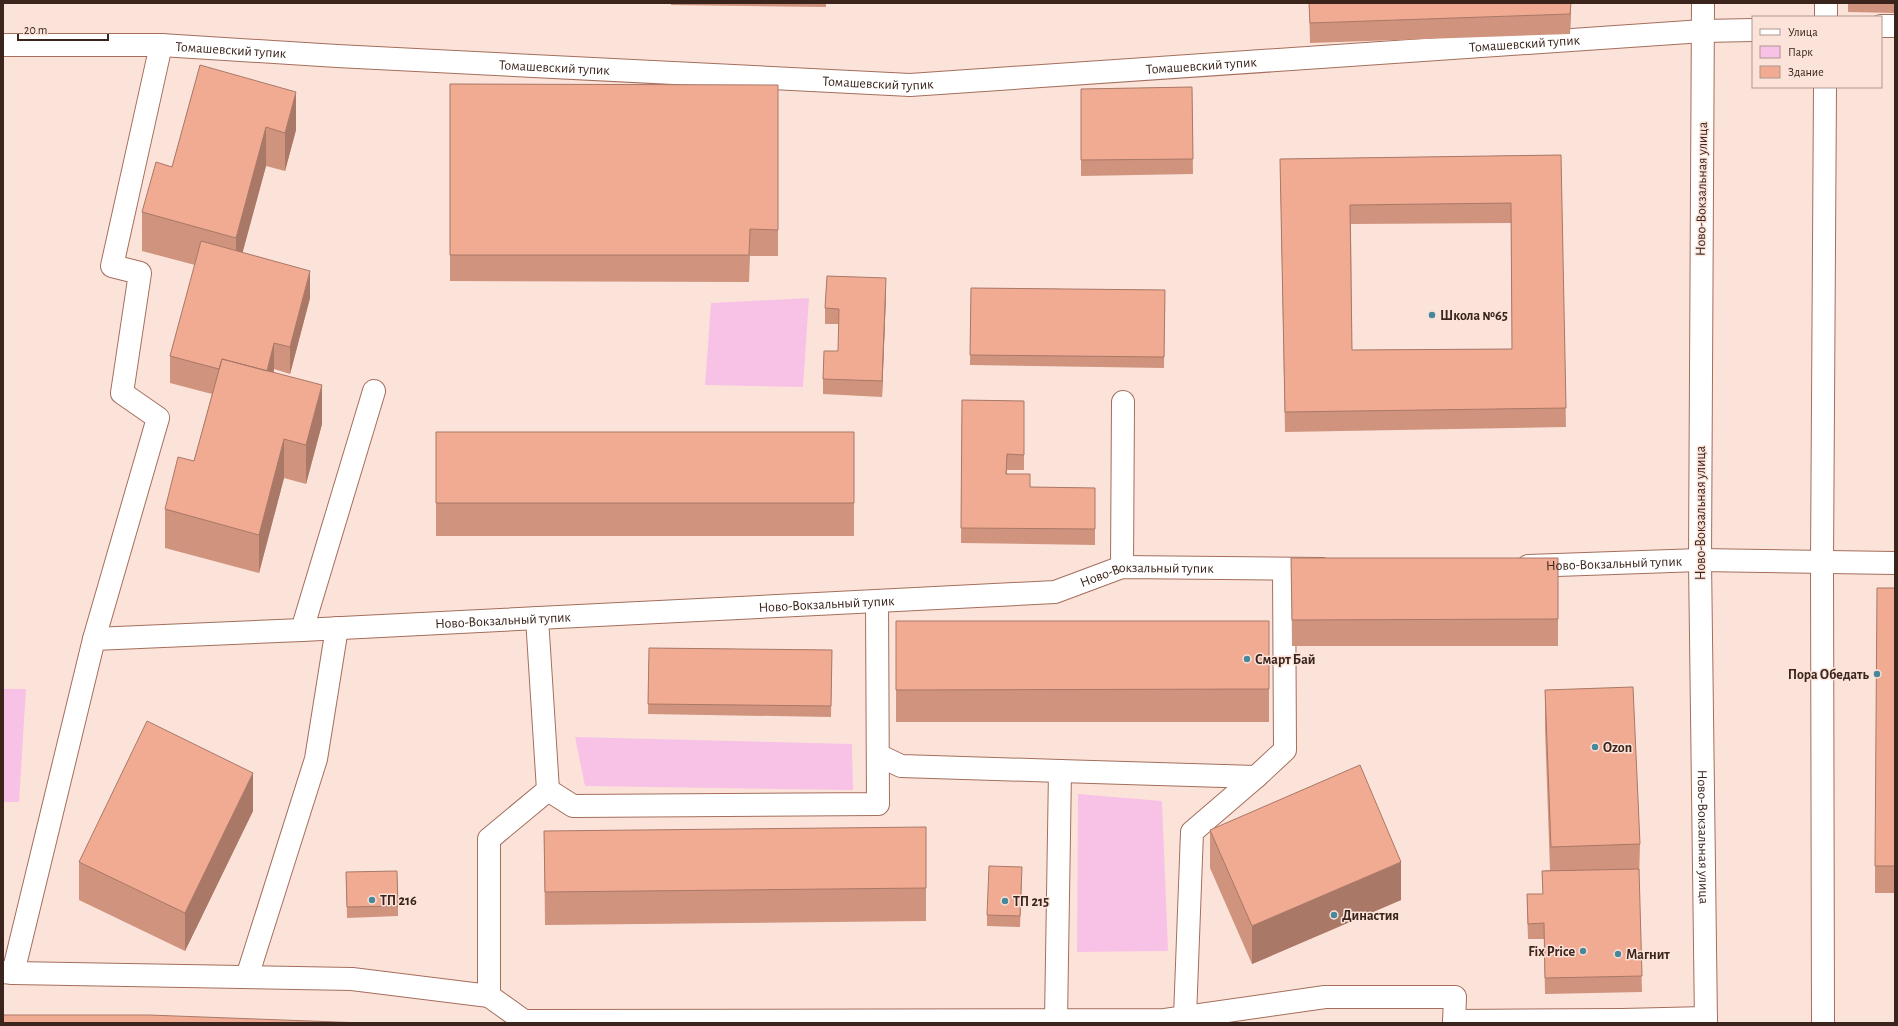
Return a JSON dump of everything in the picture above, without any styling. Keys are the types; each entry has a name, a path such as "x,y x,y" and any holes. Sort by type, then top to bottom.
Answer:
{"street":[{"name":"Ново-Вокзальная улица","path":"1703,3 1700,560 1706,1020"},
{"path":"1826,3 1826,16"},
{"path":"1882,26 1895,26"},
{"name":"Томашевский тупик","path":"3,45 161,45 337,56 910,85 1703,32 1752,30"},
{"path":"161,45 112,266 140,273 122,393 158,418 94,639 8,973 352,979 489,996 524,1021 1165,1020 1325,997 1455,997 1454,1022 1622,1022 1706,1020"},
{"path":"1823,1023 1822,562 1825,88"},
{"path":"302,630 374,391"},
{"path":"1122,567 1123,402"},
{"name":"Ново-Вокзальный тупик","path":"1506,566 1618,564 1700,560 1895,563"},
{"name":"Ново-Вокзальный тупик","path":"94,639 1055,592 1122,567 1284,570 1340,569"},
{"path":"1185,1017 1192,832 1286,750 1284,570"},
{"path":"548,790 573,806 878,804 877,601"},
{"path":"537,618 548,790"},
{"path":"247,977 316,759 337,628"},
{"path":"878,755 901,766 1256,777"},
{"path":"1056,1021 1060,770"},
{"path":"489,996 489,839 548,790"}],"green space":[{"path":"809,298 803,387 705,385 711,303"},
{"path":"3,689 26,689 19,802 3,802"},
{"path":"575,737 852,744 853,790 585,786"},
{"path":"1078,794 1162,801 1168,951 1077,952"}],"building":[{"path":"1309,3 1571,3 1570,14 1310,23"},
{"path":"200,65 296,92 285,133 266,127 236,238 142,212 156,162 172,167"},
{"path":"450,84 778,85 778,230 750,229 749,255 450,255"},
{"path":"1192,87 1193,159 1081,160 1081,89"},
{"path":"1561,155 1566,408 1285,412 1280,159","holes":["1511,203 1512,349 1352,350 1350,205"]},
{"path":"201,241 310,271 290,347 274,343 267,371 222,359 219,369 170,356"},
{"path":"827,276 886,278 882,381 823,379 824,351 838,351 839,309 825,308"},
{"path":"971,288 1165,290 1164,357 970,355"},
{"path":"222,359 322,385 306,445 284,439 259,535 165,509 178,457 194,461"},
{"path":"962,400 1024,401 1024,455 1007,454 1006,474 1030,474 1030,487 1095,488 1095,529 961,528"},
{"path":"436,432 854,432 854,503 436,503"},
{"path":"1291,558 1558,558 1558,619 1292,620"},
{"path":"1877,588 1895,588 1895,866 1875,866"},
{"path":"896,621 1269,621 1269,689 896,690"},
{"path":"649,648 832,650 831,706 648,704"},
{"path":"1633,687 1640,844 1551,847 1545,690"},
{"path":"147,721 253,773 185,913 79,862"},
{"path":"1360,765 1401,862 1252,926 1210,830"},
{"path":"926,827 926,888 545,892 544,831"},
{"name":"ТП 215","path":"989,866 1022,867 1020,916 987,915"},
{"path":"1639,869 1642,976 1545,978 1544,923 1528,924 1527,894 1543,894 1542,871"},
{"name":"ТП 216","path":"397,871 398,906 347,907 346,872"},
{"path":"3,1015 149,1015 363,1023 3,1023"}],"place":[{"name":"Школа №65","path":"1432,315"},
{"name":"Смарт Бай","path":"1247,659"},
{"name":"Пора Обедать","path":"1877,674"},
{"name":"Ozon","path":"1595,747"},
{"name":"ТП 216","path":"372,900"},
{"name":"ТП 215","path":"1005,901"},
{"name":"Династия","path":"1334,915"},
{"name":"Fix Price","path":"1583,951"},
{"name":"Магнит","path":"1618,954"}]}
